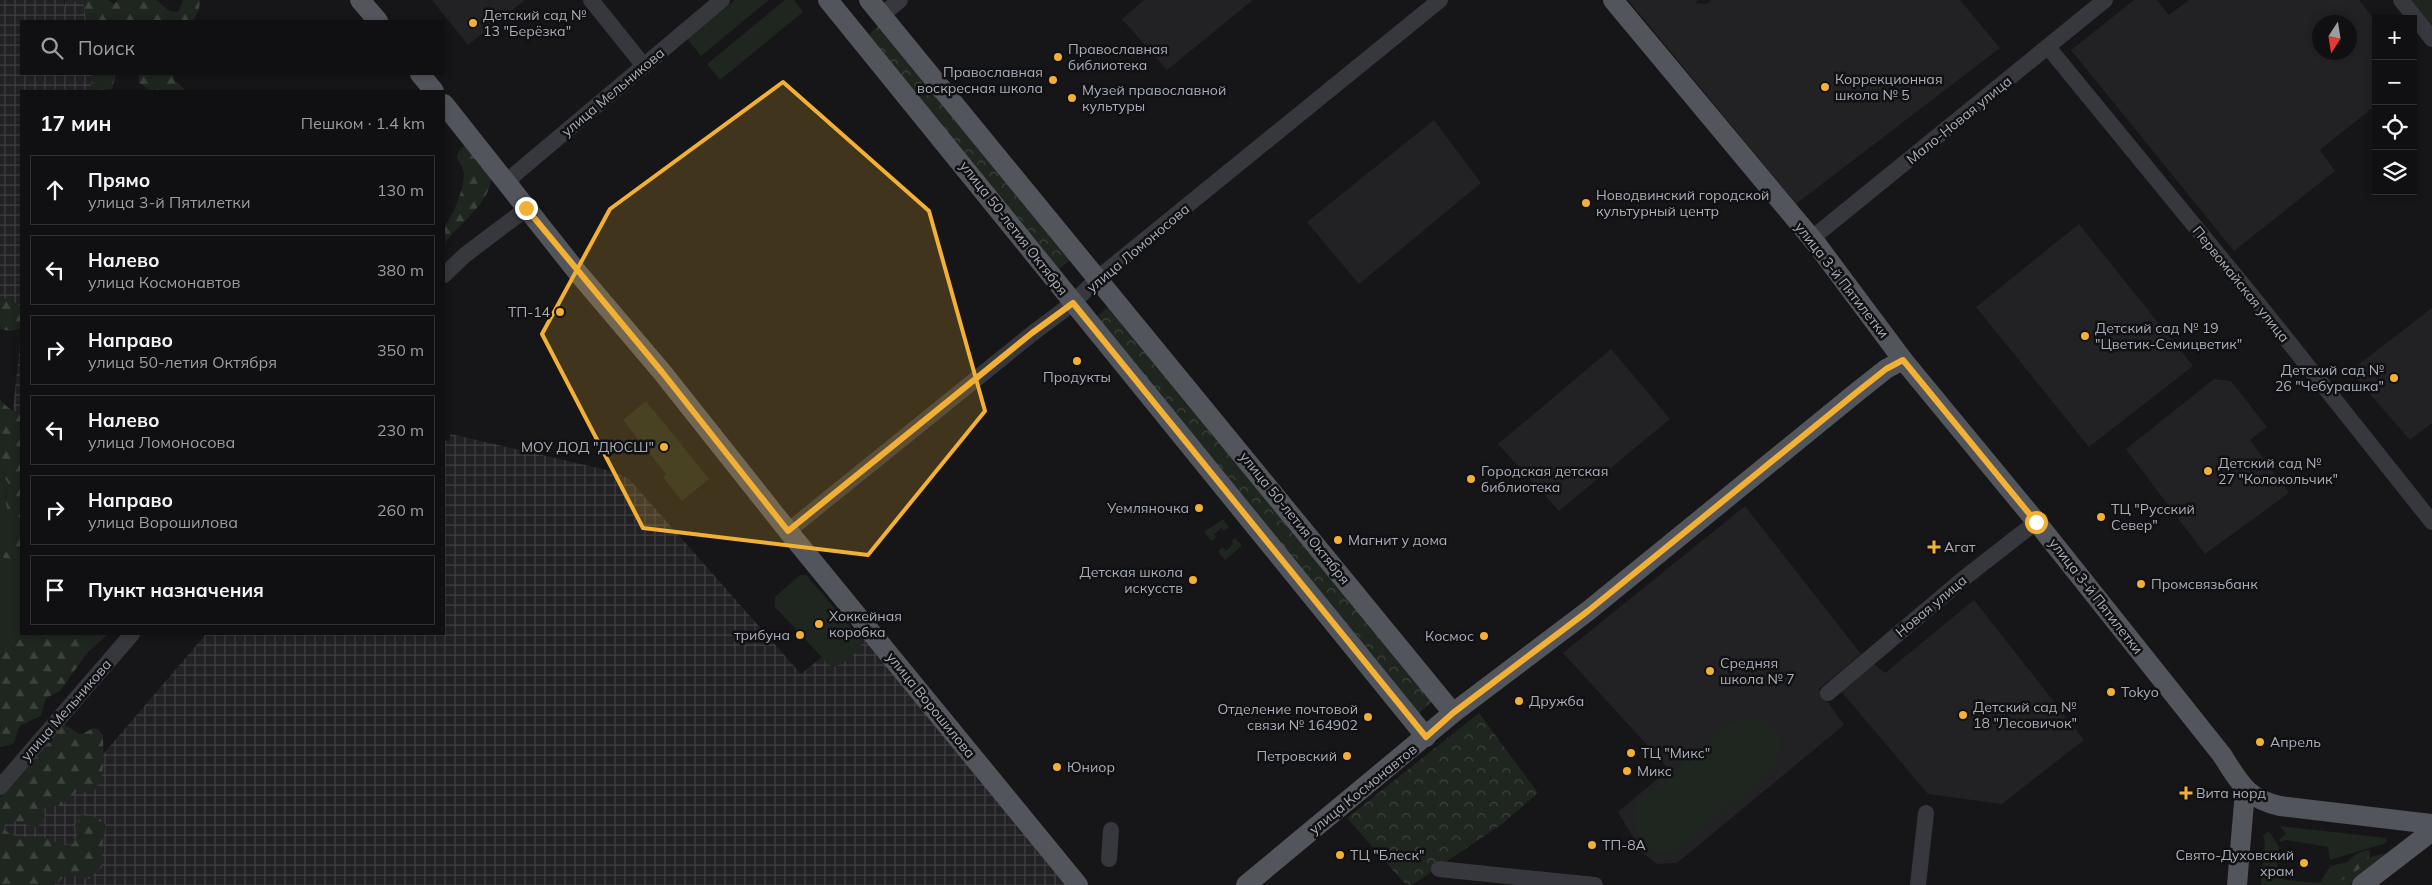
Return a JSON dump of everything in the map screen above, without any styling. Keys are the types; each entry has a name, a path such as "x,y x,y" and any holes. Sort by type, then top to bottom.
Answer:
{"main road":[{"path":"360,0 377,20"},
{"name":"улица 50-летия Октября","path":"828,0 996,204 1073,303 1426,737"},
{"name":"улица 3-й Пятилетки","path":"1613,0 1811,239 1903,360 2036,522 2222,755 2245,791"},
{"name":"улица 50-летия Октября","path":"875,8 1453,713"},
{"path":"421,75 433,90"},
{"name":"улица Ворошилова","path":"445,105 508,186 662,372 788,531 1078,885"},
{"name":"улица Космонавтов","path":"1246,885 1453,713 1588,611 1886,369 1903,360"},
{"path":"2237,885 2245,791 2257,799 2280,806 2432,824"},
{"path":"2362,885 2432,831"}],"street":[{"path":"591,0 644,66"},
{"name":"улица Мельникова","path":"508,186 514,175 722,0"},
{"path":"875,8 900,0"},
{"name":"улица Ломоносова","path":"788,531 1032,333 1073,303 1098,278 1440,0"},
{"name":"Мало-Новая улица","path":"1811,239 2105,0"},
{"path":"2401,0 2432,40"},
{"name":"Первомайская улица","path":"2048,47 2258,303 2432,522"},
{"path":"445,274 465,255 526,208"},
{"name":"Новая улица","path":"1828,693 1963,579 2036,522"},
{"name":"улица Мельникова","path":"0,787 131,635"},
{"path":"1918,885 1926,813"},
{"path":"1109,859 1111,830"},
{"path":"1439,869 1595,885"}],"highlighted area":[{"path":"783,82 929,211 985,411 868,555 643,528 542,334 610,209"}],"shaded area":[{"path":"0,0 64,0 64,6 66,0 71,0 85,5 86,20 20,20 20,75 92,75 91,90 20,90 20,306 0,297"},
{"name":"Детский сад № 13 \"Берёзка\"","path":"432,0 525,0 468,45"},
{"path":"1144,0 1253,0 1167,70 1122,19"},
{"name":"Коррекционная школа № 5","path":"1628,0 1699,0 1695,3 1707,4 1711,0 1960,0 2000,48 1796,204"},
{"path":"2134,0 2157,0 2169,15 2189,0 2359,0 2372,17 2372,108 2320,150 2335,171 2234,251 2071,50"},
{"path":"1434,120 1481,183 1359,284 1307,222"},
{"name":"Детский сад № 19 \"Цветик-Семицветик\"","path":"2079,224 2193,366 2089,447 1976,307"},
{"name":"Детский сад № 26 \"Чебурашка\"","path":"2432,308 2432,423 2410,440 2350,371"},
{"path":"20,344 20,415 13,410"},
{"path":"1611,349 1670,419 1559,511 1498,444"},
{"name":"Детский сад № 27 \"Колокольчик\"","path":"2214,379 2231,381 2267,427 2250,440 2289,493 2205,554 2126,449"},
{"path":"451,434 611,471 629,479 801,674 860,626 1068,885 0,885 0,812 82,779 205,635 445,635 445,440 449,441"},
{"name":"Средняя школа № 7","path":"1745,506 1861,654 1819,689 1844,725 1677,863 1657,864 1642,852 1618,812 1669,769 1563,653"},
{"name":"Детский сад № 18 \"Лесовичок\"","path":"1974,600 2084,740 2002,804 1928,794 1840,690 1874,664 1885,673"}],"green space":[{"path":"71,0 108,0 114,4 118,0 156,0 168,10 178,12 183,0 200,0 199,9 194,20 86,20 84,5"},
{"path":"735,0 769,0 701,56 687,39"},
{"path":"785,0 794,0 803,12 720,80 707,64"},
{"path":"2408,0 2432,0 2432,30"},
{"path":"879,25 1072,258 1058,270 866,37"},
{"path":"92,75 116,75 112,89 91,90"},
{"path":"139,75 173,75 174,79 185,90 150,90 139,83"},
{"path":"467,145 482,158 489,167 491,178 489,189 476,209 445,243 445,225 455,208 464,178 462,166 457,158 461,149"},
{"path":"0,297 20,306 20,328 11,331 0,329"},
{"path":"1109,306 1433,701 1419,713 1095,318"},
{"path":"0,399 6,406 20,415 20,518 11,513 6,505 8,483 4,477 0,477"},
{"name":"МОУ ДОД \"ДЮСШ\"","path":"646,401 709,479 682,501 663,477 666,474 623,420"},
{"path":"0,477 3,477 8,483 5,498 15,517 20,518 20,534 0,542"},
{"path":"1223,519 1229,528 1224,531 1222,528 1214,534 1216,538 1211,541 1204,532"},
{"path":"20,534 20,561 0,557 0,542"},
{"path":"1235,538 1242,546 1225,560 1218,552 1222,547 1226,551 1233,544 1231,541"},
{"path":"0,557 20,561 20,635 25,635 0,657"},
{"name":"Хоккейная коробка","path":"800,575 806,575 862,640 859,649 837,666 833,667 828,664 775,607 775,597"},
{"path":"25,635 107,635 87,653 60,691 46,698 41,716 21,725 14,742 0,747 0,657"},
{"path":"1479,713 1538,793 1502,824 1412,885 1406,885 1347,818"},
{"path":"1744,717 1758,718 1769,724 1778,734 1781,746 1774,770 1681,847 1668,852 1658,852 1649,849 1642,843 1637,834 1635,813 1637,801 1728,725"},
{"path":"65,725 78,734 93,728 98,729 103,735 103,765 97,786 93,792 77,791 61,806 48,806 44,809 45,819 37,828 7,819 4,829 12,835 41,837 69,845 78,839 75,825 81,815 99,818 106,825 102,846 102,867 89,879 76,876 64,877 54,885 0,885 0,797 59,727"},
{"path":"2280,826 2387,838 2386,843 2330,860 2328,847 2286,840 2282,842 2279,840 2286,834"},
{"path":"2269,831 2279,847 2277,870 2286,880 2320,883 2330,866 2392,852 2350,885 2261,885 2265,843 2263,835"},
{"path":"2367,850 2370,851 2369,857 2357,871 2336,885 2320,883 2326,881 2356,854"}],"place":[{"name":"Детский сад № 13 \"Берёзка\"","path":"473,23"},
{"name":"Православная библиотека","path":"1058,57"},
{"name":"Православная воскресная школа","path":"1053,80"},
{"name":"Коррекционная школа № 5","path":"1825,87"},
{"name":"Музей православной культуры","path":"1072,98"},
{"name":"Новодвинский городской культурный центр","path":"1586,203"},
{"name":"ТП-14","path":"560,312"},
{"name":"Детский сад № 19 \"Цветик-Семицветик\"","path":"2085,336"},
{"name":"Продукты","path":"1077,361"},
{"name":"Детский сад № 26 \"Чебурашка\"","path":"2394,378"},
{"name":"МОУ ДОД \"ДЮСШ\"","path":"664,447"},
{"name":"Детский сад № 27 \"Колокольчик\"","path":"2208,471"},
{"name":"Городская детская библиотека","path":"1471,479"},
{"name":"Уемляночка","path":"1199,508"},
{"name":"ТЦ \"Русский Север\"","path":"2101,517"},
{"name":"Магнит у дома","path":"1338,540"},
{"name":"Агат","path":"1934,547"},
{"name":"Детская школа искусств","path":"1193,580"},
{"name":"Промсвязьбанк","path":"2141,584"},
{"name":"Хоккейная коробка","path":"819,624"},
{"name":"трибуна","path":"800,635"},
{"name":"Космос","path":"1484,636"},
{"name":"Средняя школа № 7","path":"1710,671"},
{"name":"Tokyo","path":"2111,692"},
{"name":"Дружба","path":"1519,701"},
{"name":"Детский сад № 18 \"Лесовичок\"","path":"1963,715"},
{"name":"Отделение почтовой связи № 164902","path":"1368,717"},
{"name":"Апрель","path":"2260,742"},
{"name":"ТЦ \"Микс\"","path":"1631,753"},
{"name":"Петровский","path":"1347,756"},
{"name":"Юниор","path":"1057,767"},
{"name":"Микс","path":"1627,771"},
{"name":"Вита норд","path":"2186,793"},
{"name":"ТП-8А","path":"1592,845"},
{"name":"ТЦ \"Блеск\"","path":"1340,855"},
{"name":"Свято-Духовский храм","path":"2304,863"}],"route":[{"path":"526,208 662,372 788,531 1032,333 1073,303 1426,737 1453,713 1588,611 1886,369 1903,360 2036,522"}]}
